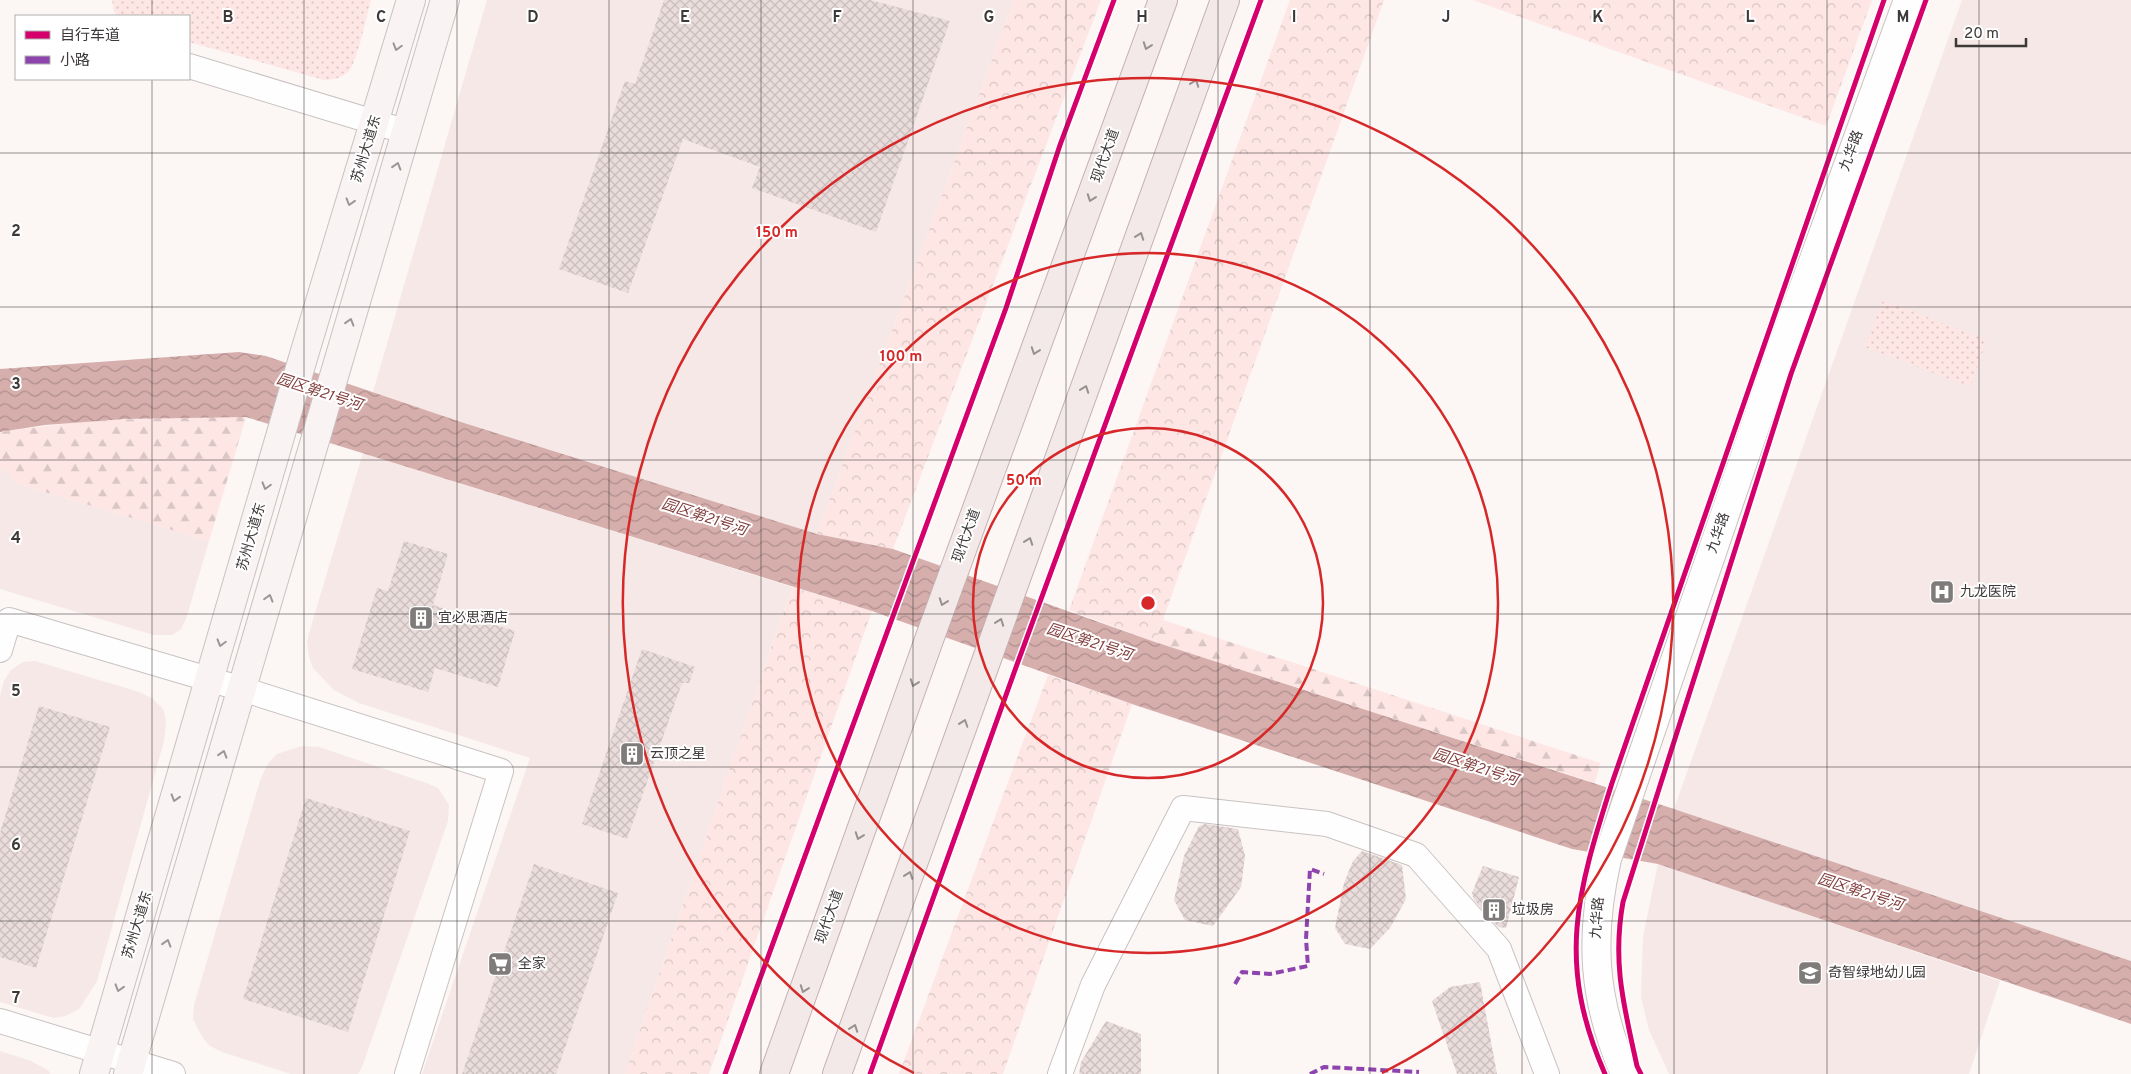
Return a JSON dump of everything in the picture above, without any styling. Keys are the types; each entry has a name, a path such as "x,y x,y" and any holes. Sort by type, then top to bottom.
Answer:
{"main road":[{"name":"苏州大道东","path":"97,1063 303,358 411,0"},
{"path":"130,1068 445,0"},
{"name":"现代大道","path":"774,1074 930,637 1163,0"},
{"path":"837,1074 1225,0"}],"street":[{"name":"九华路","path":"1626,1074 1612,1044 1603,1012 1595,938 1599,896 1607,859 1791,320 1908,0"},
{"path":"190,66 406,132"},
{"path":"0,650 9,620 242,689 501,771 407,1074"},
{"path":"1060,1074 1093,985 1183,808 1327,824 1416,854 1499,949 1547,1074"},
{"path":"0,1021 97,1063 173,1074"}],"shaded area":[{"path":"487,0 1014,0 817,534 461,422 373,392"},
{"name":"九龙医院","path":"1962,0 2131,0 2131,961 1674,809"},
{"path":"363,453 792,587 625,1074 422,1074 530,758 359,703 334,690 313,668 307,642"},
{"path":"0,469 11,474 15,483 209,541 186,619 181,629 172,635 154,635 0,589"},
{"path":"35,661 136,691 152,698 163,709 166,721 164,741 97,981 79,1009 65,1016 54,1018 0,1002 0,696 4,681 11,670 23,662"},
{"path":"302,746 319,747 429,784 438,788 449,805 448,821 358,1074 291,1074 222,1052 210,1046 203,1038 193,1019 194,1005 260,781 267,765 277,754"},
{"name":"奇智绿地幼儿园","path":"1658,863 2000,981 1969,1074 1669,1074 1649,1030 1641,997 1643,937"},
{"path":"0,1051 31,1061 49,1071 50,1074 0,1074"}],"green space":[{"path":"112,0 371,0 359,48 349,71 331,80 324,80 190,42 190,15 117,15 114,12"},
{"path":"1014,0 1101,0 893,549 817,534"},
{"path":"1290,0 1384,0 1155,642 1069,610"},
{"path":"1473,0 1872,0 1826,126"},
{"path":"1883,300 1987,340 1970,387 1865,347"},
{"path":"246,417 209,541 15,483 11,474 0,469 0,432 85,421"},
{"path":"792,587 872,611 709,1074 625,1074"},
{"path":"1163,620 1600,763 1595,783 1155,642"},
{"path":"1048,675 1132,704 1003,1074 899,1074"}],"water":[{"name":"园区第21号河","path":"239,352 266,356 461,422 817,534 893,549 1155,642 1674,809 2131,961 2131,1024 1658,864 1572,849 1132,704 872,611 246,417 125,419 45,425 0,432 0,369"}],"building":[{"path":"664,0 870,0 950,21 876,232 752,188 760,167 683,139 628,293 559,269 625,81 635,84"},
{"name":"宜必思酒店","path":"404,541 448,554 433,605 515,631 498,687 435,668 428,692 352,669 377,588 388,591"},
{"name":"云顶之星","path":"642,649 695,667 689,683 682,683 627,839 582,824"},
{"path":"39,706 110,727 36,968 0,957 0,833"},
{"path":"306,798 410,831 348,1032 243,999"},
{"path":"1205,824 1238,829 1245,856 1241,887 1213,926 1185,920 1174,900 1184,856 1199,826"},
{"path":"1362,851 1402,865 1406,899 1390,928 1370,949 1345,944 1335,928 1344,883 1353,861"},
{"path":"534,864 618,893 556,1074 462,1074"},
{"name":"垃圾房","path":"1483,866 1519,877 1506,928 1498,927 1474,900 1472,893"},
{"path":"1480,982 1497,1074 1457,1074 1432,1001 1450,987"},
{"path":"1106,1021 1141,1034 1141,1074 1079,1074 1081,1062"}],"marked path":[{"path":"1235,984 1242,972 1270,974 1308,966 1306,939 1310,869 1324,874"},
{"path":"1310,1074 1324,1067 1419,1072"}],"cycle path":[{"path":"725,1074 1006,308 1060,145 1114,0"},
{"path":"870,1074 1015,670 1261,0"},
{"path":"1605,1074 1590,1034 1580,997 1576,962 1581,894 1589,859 1612,783 1884,0"},
{"path":"1641,1074 1637,1066 1628,1024 1619,965 1620,924 1623,902 1791,374 1926,0"}],"place":[{"name":"九龙医院","path":"1942,592"},
{"name":"宜必思酒店","path":"421,618"},
{"name":"云顶之星","path":"632,754"},
{"name":"垃圾房","path":"1494,910"},
{"name":"全家","path":"500,964"},
{"name":"奇智绿地幼儿园","path":"1810,973"}]}
